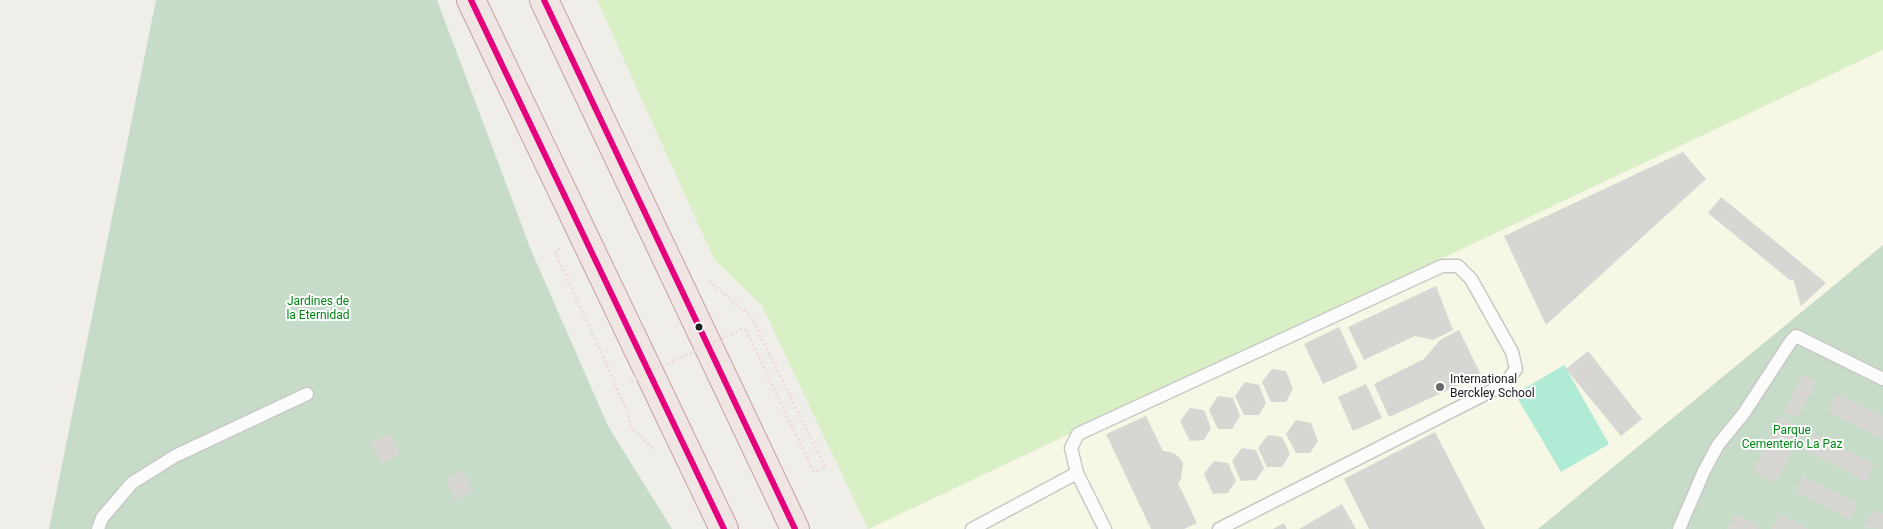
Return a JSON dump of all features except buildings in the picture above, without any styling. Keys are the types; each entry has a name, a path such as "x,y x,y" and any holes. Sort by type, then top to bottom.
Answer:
{"highway":[{"path":"471,0 724,529"},
{"path":"544,0 795,529"}],"lane":[{"path":"1104,529 1077,473 1071,448 1078,434 1442,266 1458,266 1471,279 1512,352 1516,369 1505,384 1219,529"},
{"path":"1679,529 1718,445 1744,413 1796,336 1883,379"},
{"path":"98,529 102,518 132,482 175,456 307,394"},
{"path":"972,529 1077,473"}],"path":[{"path":"631,381 745,328 814,472 825,467 750,315"}],"shaded area":[{"name":"International Berckley School","path":"1883,50 1883,245 1538,529 869,529"}],"green space":[{"name":"Jardines de la Eternidad","path":"156,0 437,0 531,250 608,426 672,529 49,529"},
{"path":"597,0 1883,0 1883,50 868,529 762,306 714,259"},
{"name":"Parque Cementerio La Paz","path":"1883,245 1883,529 1538,529"},
{"path":"1564,365 1609,444 1561,472 1515,394"}],"transit line":[{"path":"471,0 724,529"},
{"path":"544,0 795,529"}],"place":[{"name":"International Berckley School","path":"1440,387"}]}
